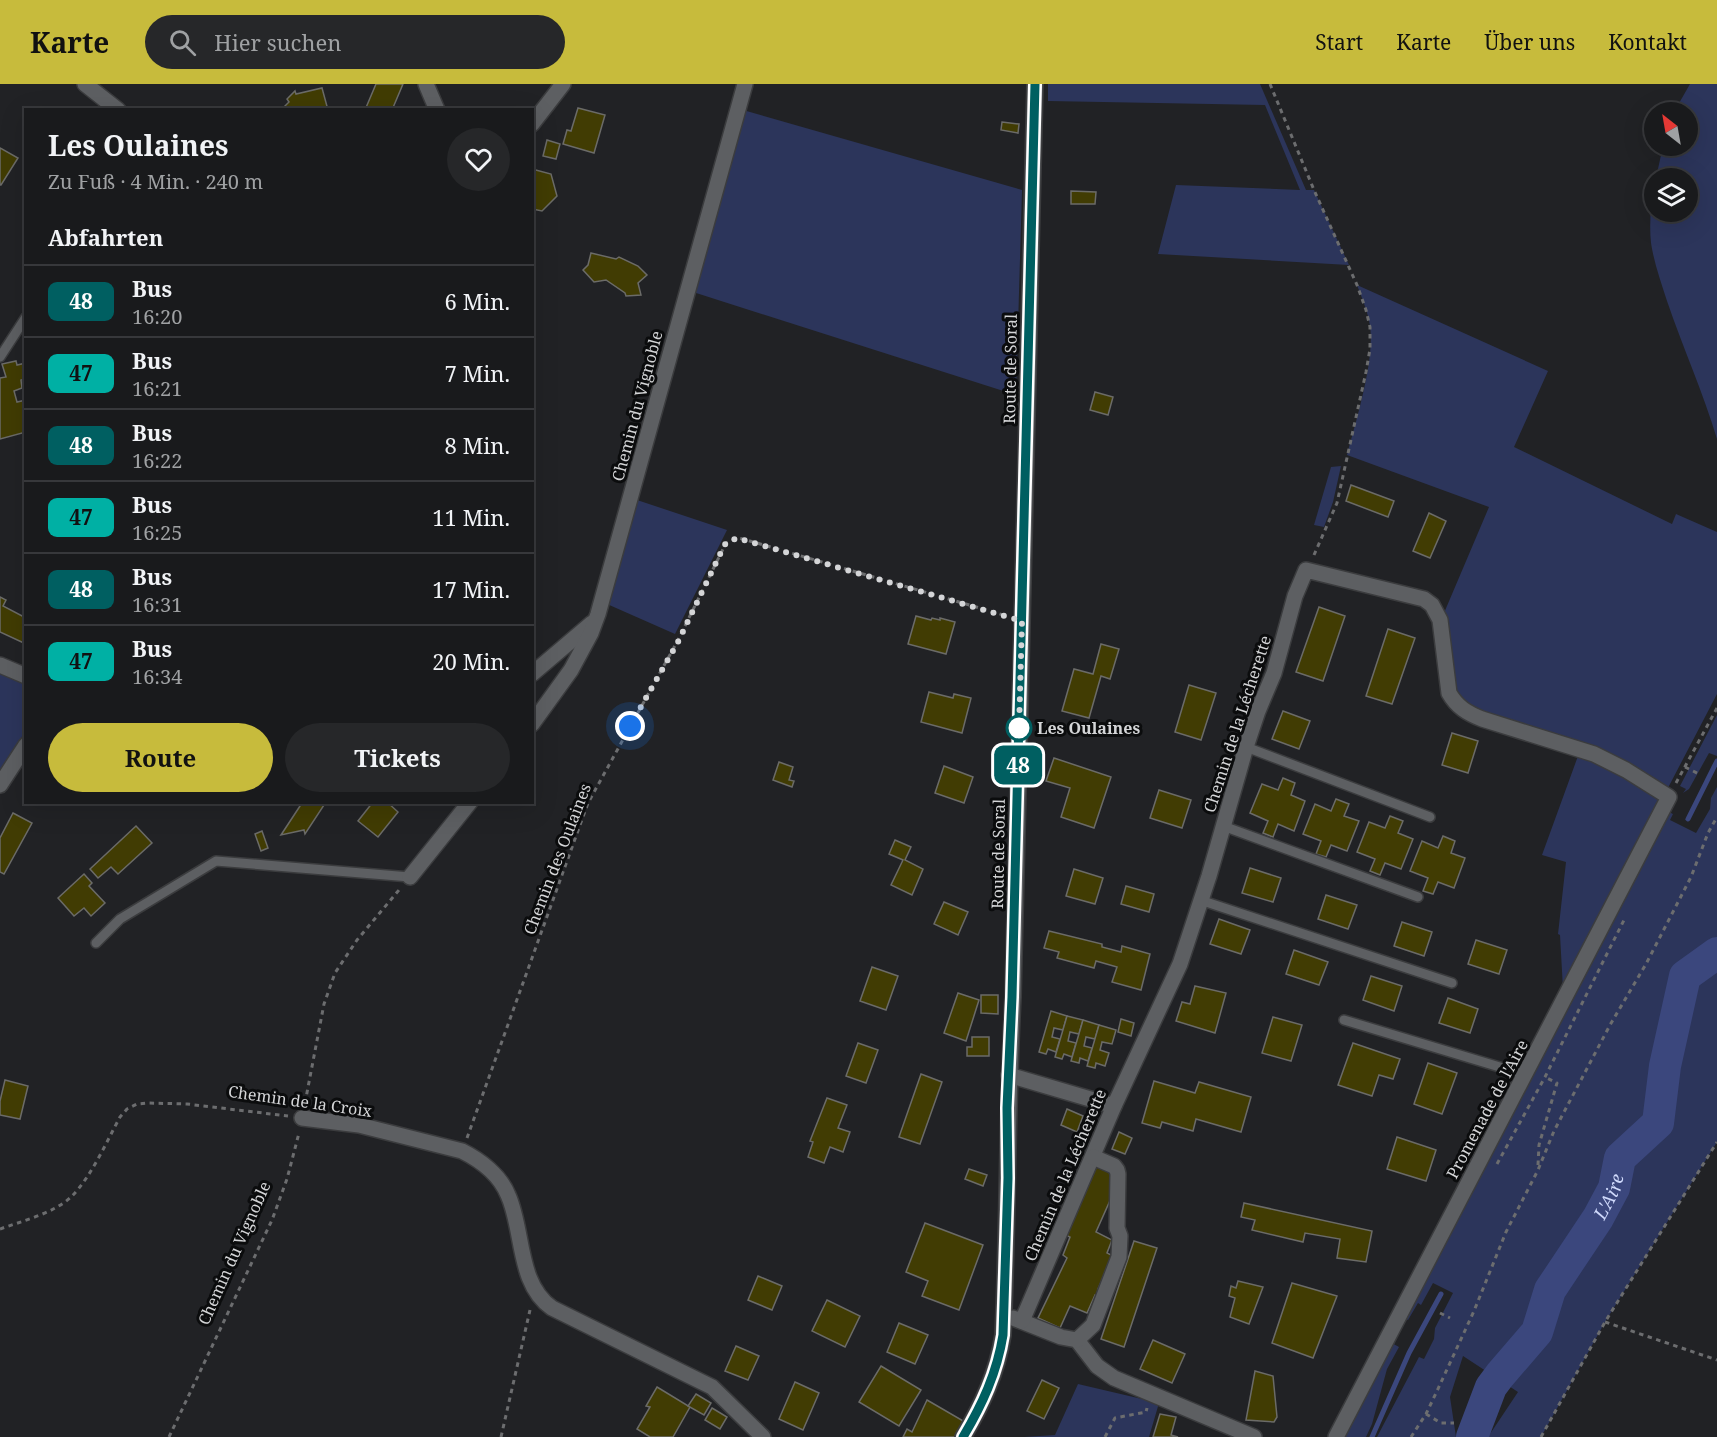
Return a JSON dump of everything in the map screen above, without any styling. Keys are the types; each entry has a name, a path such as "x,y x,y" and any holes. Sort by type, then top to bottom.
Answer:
{"street":[{"path":"85,84 115,108"},
{"path":"426,84 436,108"},
{"path":"534,121 563,84"},
{"name":"Chemin du Vignoble","path":"534,721 571,670 595,621 745,84"},
{"name":"Route de Soral","path":"963,1437 993,1375 1000,1352 1004,1317 1035,84"},
{"path":"1306,570 1424,599 1432,605 1440,620 1449,693 1455,703 1466,712 1594,754 1626,770 1669,797"},
{"name":"Chemin de la Lécherette","path":"1022,1321 1114,1106 1180,964 1246,747 1274,673 1295,596 1306,570"},
{"path":"534,672 595,621"},
{"path":"0,665 24,675"},
{"path":"0,785 24,748"},
{"name":"Promenade de l'Aire","path":"1336,1437 1669,797"},
{"path":"410,877 468,804"},
{"path":"1009,1076 1114,1106"},
{"name":"Chemin de la Croix","path":"302,1118 359,1125 462,1151 473,1156 502,1183 509,1196 529,1277 534,1290 544,1302 712,1387 763,1437"},
{"path":"1077,1340 1093,1325 1119,1257 1118,1174 1113,1166 1093,1157"},
{"path":"1004,1317 1022,1321 1061,1337 1077,1340 1097,1366 1114,1378 1254,1437"}],"lane":[{"path":"0,357 24,319"},
{"path":"1246,747 1430,818"},
{"path":"1223,826 1418,897"},
{"path":"96,943 120,920 216,861 410,877"},
{"path":"1200,900 1452,983"},
{"path":"1344,1020 1526,1075"}],"path":[{"path":"1270,84 1314,190 1353,275 1370,327 1370,349 1366,372 1337,503 1306,570"},
{"name":"Chemin des Oulaines","path":"462,1151 588,803 678,642 726,543 737,538 743,539 1022,621"},
{"path":"1669,797 1717,708"},
{"path":"1685,767 1699,774"},
{"path":"1411,1437 1426,1414 1474,1311 1506,1232 1538,1170 1554,1131 1646,964 1691,877 1708,833 1717,817"},
{"name":"Chemin du Vignoble","path":"169,1437 272,1220 287,1179 302,1118 324,1004 335,973 357,940 410,877"},
{"path":"1501,1160 1623,926"},
{"path":"1538,1170 1539,1145 1557,1083 1545,1077"},
{"name":"Chemin de la Croix","path":"0,1229 48,1211 71,1197 88,1174 120,1117 127,1109 137,1104 187,1104 302,1118"},
{"path":"1541,1437 1605,1322 1717,1142"},
{"path":"1440,1313 1450,1318"},
{"path":"1605,1322 1717,1360"},
{"path":"501,1437 527,1326"},
{"path":"1106,1437 1115,1418 1146,1412"},
{"path":"1426,1414 1441,1423 1454,1423"}],"shaded area":[{"path":"1048,84 1260,84 1306,190 1314,190 1349,265 1158,254 1176,185 1300,190 1265,105 1048,101"},
{"path":"1690,84 1717,84 1717,439 1667,301 1650,236 1651,222 1698,222 1698,168 1658,168 1661,156 1698,156 1698,102 1680,102"},
{"path":"743,110 1022,190 1016,395 693,292"},
{"path":"1357,285 1548,371 1514,447 1672,524 1676,514 1717,532 1717,694 1563,989 1560,935 1558,934 1566,862 1542,855 1582,745 1473,708 1461,701 1453,684 1444,613 1489,507 1347,455 1364,390 1371,340 1368,316"},
{"path":"1341,466 1333,502 1324,527 1314,525 1331,467"},
{"path":"637,500 727,530 675,634 607,604"},
{"path":"0,672 24,682 24,733 0,776"},
{"path":"1717,715 1717,756 1709,753 1689,789 1683,793 1686,789 1680,786"},
{"path":"1717,787 1717,1142 1605,1322 1541,1437 1488,1437 1518,1392 1463,1356 1450,1397 1456,1437 1377,1437 1419,1357 1424,1359 1434,1339 1435,1328 1453,1293 1433,1283 1421,1305 1418,1303 1408,1320 1403,1318 1667,811 1673,814 1670,820 1696,833 1710,809 1711,798"},
{"path":"1390,1342 1399,1347 1387,1369 1372,1424 1366,1437 1340,1437"},
{"path":"1078,1384 1159,1403 1149,1437 1024,1437 1055,1435"}],"building":[{"path":"376,84 403,84 393,108 366,108"},
{"path":"322,88 327,108 283,108 289,102 287,99 295,91 296,94"},
{"path":"578,108 605,115 594,153 563,144 567,130 571,131"},
{"path":"1002,122 1019,124 1018,133 1001,130"},
{"path":"547,140 560,144 556,159 543,156"},
{"path":"0,148 18,158 1,185 0,185"},
{"path":"534,170 551,174 557,196 542,211 534,209"},
{"path":"1071,191 1096,192 1095,204 1071,204"},
{"path":"591,253 616,259 619,257 638,266 647,275 638,283 641,295 626,296 606,280 594,282 583,270 588,265"},
{"path":"16,361 17,365 24,363 22,388 14,391 17,402 24,400 24,433 0,439 0,378 6,377 2,364"},
{"path":"1095,392 1113,397 1108,415 1090,410"},
{"path":"1351,485 1394,501 1388,517 1346,501"},
{"path":"1429,513 1446,521 1430,558 1413,551"},
{"path":"0,597 6,600 3,606 24,617 24,643 0,632"},
{"path":"1319,607 1345,616 1323,681 1296,672"},
{"path":"916,616 955,622 946,654 908,644"},
{"path":"1388,629 1415,638 1392,704 1366,696"},
{"path":"1101,644 1119,649 1110,679 1101,676 1089,718 1062,711 1074,669 1093,674"},
{"path":"1189,685 1216,693 1201,740 1175,732"},
{"path":"929,692 953,698 954,694 971,698 962,733 921,722"},
{"path":"1283,711 1310,721 1299,749 1272,739"},
{"path":"1452,733 1478,741 1468,773 1442,765"},
{"path":"1054,758 1111,777 1094,828 1061,817 1070,788 1046,781"},
{"path":"779,762 793,767 789,780 794,781 792,787 773,780"},
{"path":"944,766 973,777 964,803 935,793"},
{"path":"1283,778 1295,783 1291,795 1305,801 1294,831 1278,824 1273,837 1263,833 1268,821 1250,813 1262,784 1278,790"},
{"path":"1159,790 1191,800 1182,828 1150,818"},
{"path":"1336,799 1349,804 1344,816 1359,821 1347,851 1331,845 1326,857 1316,854 1321,841 1303,834 1315,804 1331,811"},
{"path":"300,804 325,804 305,834 304,830 281,835"},
{"path":"371,804 389,804 398,812 378,837 358,821"},
{"path":"13,813 32,823 4,874 0,872 0,838"},
{"path":"1390,816 1403,821 1398,833 1413,839 1401,869 1385,863 1380,875 1370,871 1375,859 1357,852 1369,822 1385,828"},
{"path":"136,826 152,843 118,874 111,867 98,878 90,869"},
{"path":"262,831 268,848 261,851 255,834"},
{"path":"1443,836 1455,841 1451,853 1465,858 1454,888 1438,882 1433,894 1423,891 1428,878 1410,871 1422,841 1438,848"},
{"path":"895,840 911,847 905,860 923,869 912,895 891,885 903,860 889,854"},
{"path":"1250,868 1281,878 1273,902 1242,893"},
{"path":"1074,869 1103,878 1095,904 1066,896"},
{"path":"84,874 92,883 89,886 105,903 91,916 84,908 74,916 58,898"},
{"path":"1126,886 1154,894 1149,912 1121,904"},
{"path":"1326,895 1357,905 1348,929 1318,919"},
{"path":"944,902 968,912 958,935 934,924"},
{"path":"1219,919 1250,930 1241,954 1210,944"},
{"path":"1402,922 1432,932 1424,956 1394,946"},
{"path":"1049,931 1102,944 1102,947 1121,952 1122,946 1150,954 1141,990 1112,982 1117,967 1096,961 1094,968 1057,958 1059,952 1044,948"},
{"path":"1476,940 1507,950 1499,974 1468,964"},
{"path":"1294,950 1328,962 1319,985 1286,974"},
{"path":"872,967 898,976 886,1010 860,1001"},
{"path":"1371,976 1402,986 1394,1011 1363,1000"},
{"path":"1195,986 1226,993 1215,1033 1176,1021 1182,1002 1190,1004"},
{"path":"958,993 979,1000 966,1041 944,1033"},
{"path":"981,995 998,995 998,1014 981,1013"},
{"path":"1448,998 1478,1009 1470,1033 1439,1023"},
{"path":"1051,1011 1067,1016 1063,1030 1054,1028 1052,1037 1060,1039 1056,1052 1048,1049 1046,1054 1039,1052"},
{"path":"1067,1016 1083,1020 1079,1034 1070,1032 1068,1041 1076,1043 1072,1057 1064,1054 1062,1059 1055,1057"},
{"path":"1273,1017 1302,1025 1291,1061 1262,1053"},
{"path":"1121,1019 1134,1023 1131,1036 1118,1032"},
{"path":"1083,1020 1099,1025 1095,1039 1086,1037 1084,1046 1092,1048 1088,1061 1080,1058 1079,1063 1071,1061"},
{"path":"1099,1025 1116,1030 1112,1044 1102,1042 1100,1050 1109,1053 1105,1066 1096,1063 1095,1068 1087,1066"},
{"path":"972,1037 989,1037 989,1056 967,1056 967,1047 972,1047"},
{"path":"858,1043 878,1050 866,1083 846,1076"},
{"path":"1353,1043 1400,1059 1393,1079 1379,1075 1372,1096 1338,1085"},
{"path":"1428,1063 1457,1073 1442,1114 1414,1104"},
{"path":"921,1074 942,1082 920,1144 899,1137"},
{"path":"5,1080 28,1086 20,1119 0,1115 0,1101"},
{"path":"1154,1081 1195,1093 1199,1082 1251,1097 1241,1132 1196,1119 1193,1131 1162,1122 1160,1128 1142,1123"},
{"path":"827,1098 847,1105 838,1128 850,1132 843,1152 830,1147 824,1163 808,1157 813,1142 810,1141"},
{"path":"1067,1109 1083,1116 1077,1132 1061,1125"},
{"path":"1119,1132 1132,1138 1125,1154 1112,1149"},
{"path":"1397,1137 1436,1150 1426,1181 1387,1169"},
{"path":"1095,1166 1112,1173 1112,1196 1096,1232 1112,1240 1107,1253 1113,1256 1098,1289 1102,1290 1098,1297 1095,1295 1087,1313 1070,1306 1060,1328 1038,1318 1067,1258 1063,1255 1070,1237 1064,1234"},
{"path":"969,1169 987,1175 983,1186 965,1179"},
{"path":"1244,1203 1372,1231 1366,1262 1337,1258 1340,1239 1305,1233 1303,1242 1252,1230 1255,1220 1241,1217"},
{"path":"925,1223 983,1245 959,1310 922,1296 928,1281 906,1272"},
{"path":"1134,1241 1157,1248 1124,1347 1101,1339"},
{"path":"758,1276 782,1286 772,1310 748,1300"},
{"path":"1238,1281 1263,1287 1249,1324 1230,1317 1235,1298 1229,1296 1231,1286 1236,1288"},
{"path":"1292,1283 1337,1296 1313,1358 1272,1343"},
{"path":"827,1300 860,1316 845,1347 812,1331"},
{"path":"899,1323 928,1335 915,1364 887,1352"},
{"path":"1153,1340 1185,1354 1172,1383 1140,1369"},
{"path":"736,1346 759,1356 748,1380 725,1371"},
{"path":"881,1366 921,1390 899,1426 859,1402"},
{"path":"1255,1371 1273,1376 1277,1417 1274,1422 1246,1420"},
{"path":"1042,1380 1059,1388 1044,1419 1027,1411"},
{"path":"795,1382 819,1393 803,1430 779,1419"},
{"path":"657,1387 690,1407 673,1437 650,1437 637,1429 650,1407 646,1406"},
{"path":"696,1394 711,1403 704,1415 688,1406"},
{"path":"927,1400 965,1422 956,1437 903,1437 907,1429 912,1432"},
{"path":"712,1408 727,1417 720,1429 705,1420"},
{"path":"1160,1414 1176,1417 1171,1435 1178,1437 1153,1437"}],"waterway":[{"path":"1688,819 1717,761"},
{"name":"L'Aire","path":"1472,1437 1491,1387 1537,1332 1550,1290 1598,1218 1614,1188 1620,1158 1658,1123 1665,1066 1685,976 1717,953"},
{"path":"1372,1437 1409,1353 1441,1294"}],"bus line":[{"name":"48","path":"963,1437 987,1393 1003,1335 1008,1178 1007,1108 1012,997 1035,84"}],"place":[{"name":"Les Oulaines","path":"1019,728"}],"route":[{"path":"630,726 678,642 723,548 726,543 737,538 1022,621 1019,728"}]}
